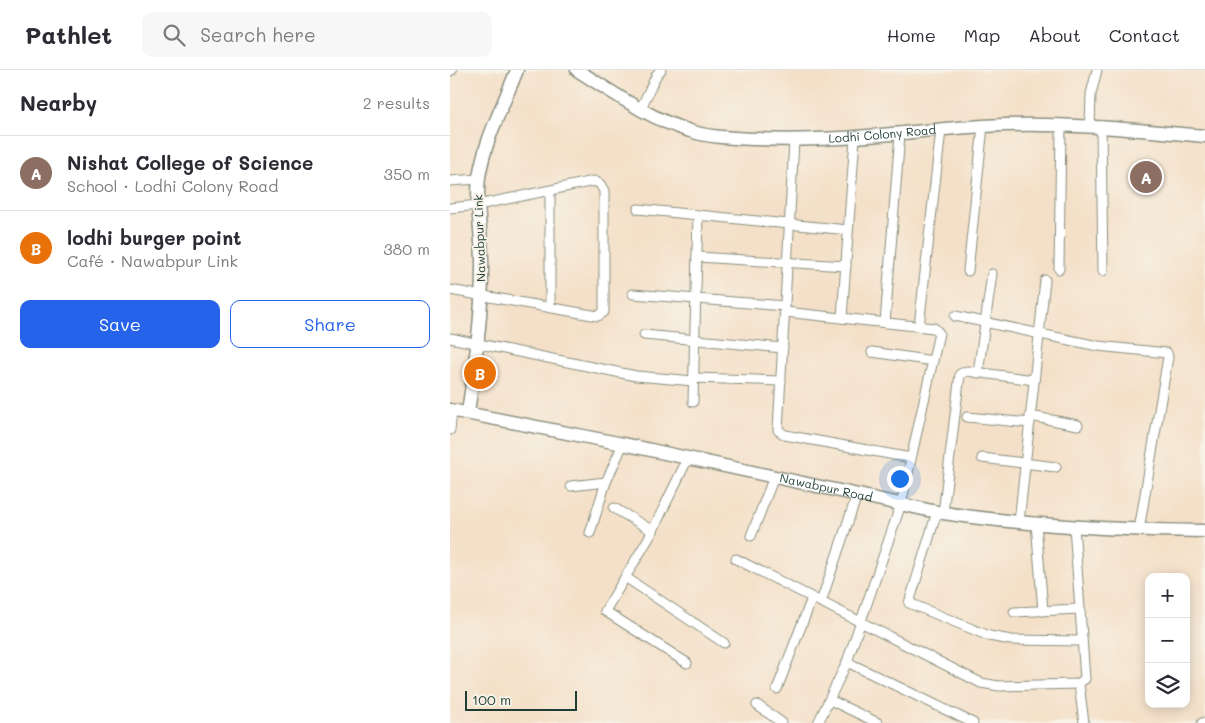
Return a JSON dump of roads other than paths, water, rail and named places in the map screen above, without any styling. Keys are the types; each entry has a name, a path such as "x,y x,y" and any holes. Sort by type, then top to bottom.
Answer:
{"street":[{"name":"Nawabpur Link","path":"468,412 478,344 482,296 482,244 478,205 479,179 487,142 517,70"},
{"name":"Lodhi Colony Road","path":"577,70 641,108 690,132 729,138 794,141 856,138 983,126 1061,125 1095,125 1205,136"},
{"path":"641,108 656,74 661,70"},
{"path":"1097,70 1092,94 1103,271"},
{"path":"1059,269 1061,125"},
{"path":"968,271 983,126"},
{"path":"919,326 941,130"},
{"path":"885,322 900,134"},
{"path":"842,318 856,138"},
{"path":"794,141 778,427 780,433 912,458"},
{"path":"450,181 479,179"},
{"path":"450,208 478,205 594,181 602,187 604,309 603,314 598,316 450,290"},
{"path":"550,191 550,308"},
{"path":"638,209 848,230"},
{"path":"693,402 698,215"},
{"path":"697,257 846,266"},
{"path":"978,373 992,274"},
{"path":"1019,522 1045,280"},
{"path":"633,294 785,309 938,330 933,361 901,504 847,662 818,723"},
{"path":"955,316 1098,346 1164,351 1168,355 1139,530"},
{"path":"644,335 783,348"},
{"path":"450,338 636,376 694,380 781,381"},
{"path":"872,352 933,361"},
{"path":"1034,380 967,371 960,374 940,512 909,603 989,636 1003,639 1082,641"},
{"path":"450,430 451,410"},
{"name":"Nawabpur Road","path":"451,410 623,444 940,512 1019,522 1074,526 1139,530 1205,531"},
{"path":"966,417 1030,419 1078,425"},
{"path":"590,533 606,482 623,444"},
{"path":"687,663 606,613 606,608 653,531 688,458"},
{"path":"982,458 1056,467"},
{"path":"751,536 774,477"},
{"path":"571,486 606,482"},
{"path":"820,602 857,495"},
{"path":"614,508 653,531"},
{"path":"1036,523 1043,611"},
{"path":"736,559 981,683 999,686 1079,684 1085,679 1074,526"},
{"path":"625,577 724,643"},
{"path":"777,689 812,598"},
{"path":"1014,612 1080,609"},
{"path":"847,662 973,723"},
{"path":"1079,684 1084,723"},
{"path":"830,700 878,723"},
{"path":"757,705 782,723"}],"place":[{"name":"Nishat College of Science","path":"1146,177"},
{"name":"lodhi burger point","path":"480,373"}]}
